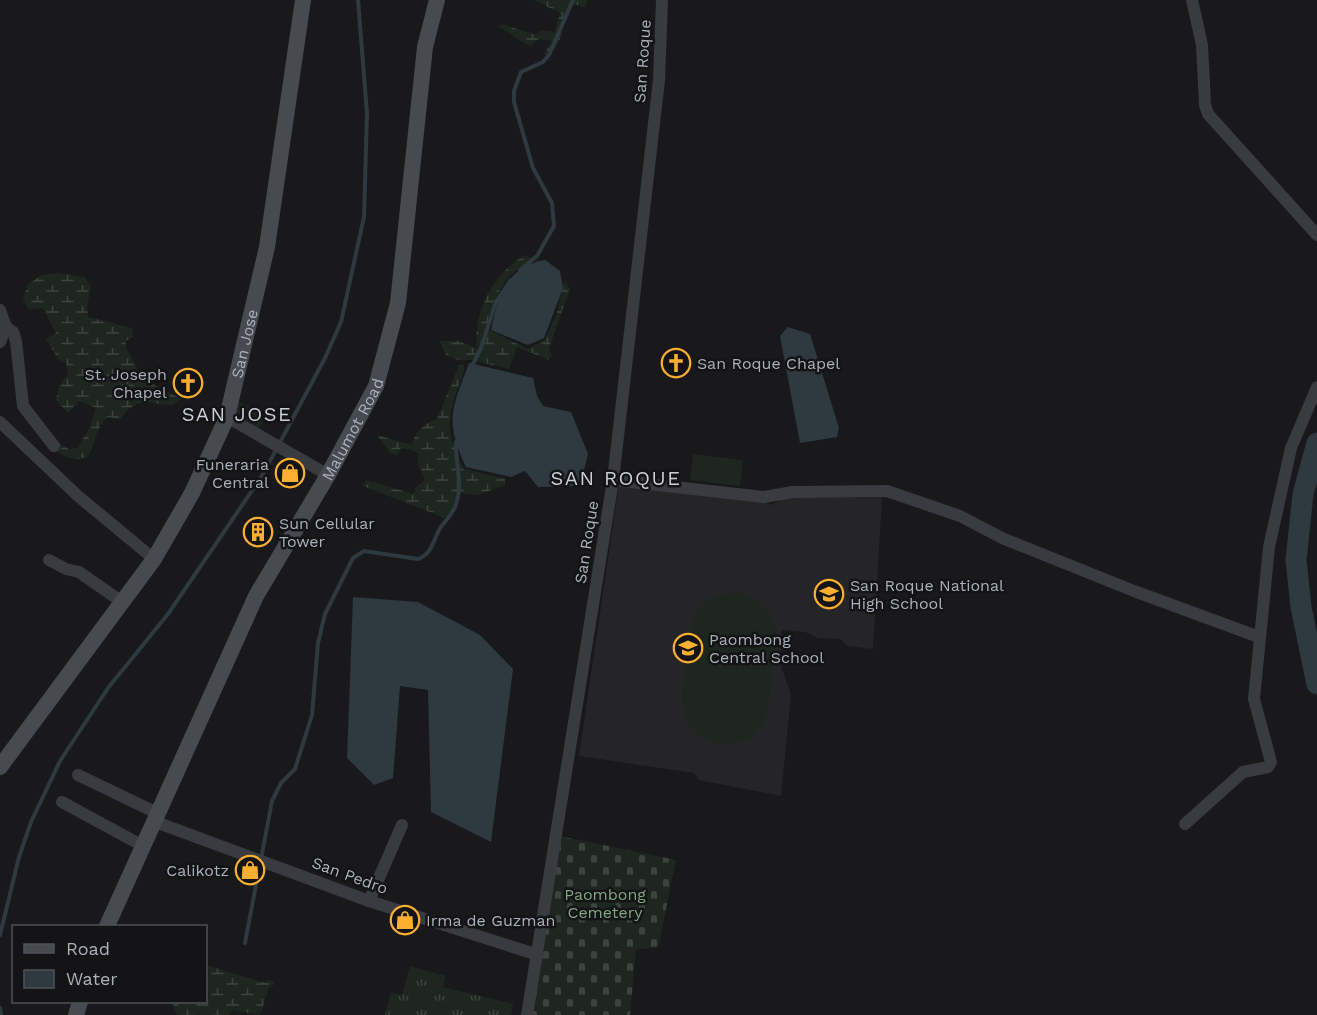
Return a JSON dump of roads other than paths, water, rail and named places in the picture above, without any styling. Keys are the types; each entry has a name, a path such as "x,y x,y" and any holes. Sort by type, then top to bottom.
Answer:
{"street":[{"name":"San Jose","path":"0,767 154,559 197,484 227,417 267,247 303,0"},
{"name":"Malumot Road","path":"108,925 256,596 328,475 376,386 396,319 405,254 425,47 437,0"},
{"name":"San Roque","path":"527,1015 613,480 659,80 662,0"},
{"path":"1192,0 1202,45 1205,105 1208,114 1317,235"},
{"path":"0,310 6,327 13,332 16,341 23,406 54,446"},
{"path":"0,342 6,327"},
{"path":"1185,824 1243,772 1268,767 1271,762 1254,699 1269,547 1291,448 1317,387"},
{"path":"227,417 328,475"},
{"path":"0,422 78,496 154,559"},
{"path":"613,480 764,497 793,492 887,491 960,516 1002,538 1260,637"},
{"path":"49,560 66,569 79,572 122,602"},
{"name":"San Pedro","path":"78,775 155,817 263,860 369,901 538,955"},
{"path":"62,802 143,846"},
{"path":"369,901 402,825"}],"water":[{"path":"545,260 560,271 563,288 544,338 528,345 491,330 506,284 522,269 532,263"},
{"path":"788,327 810,334 839,428 837,437 800,443 780,336"},
{"path":"469,363 533,378 537,396 543,406 571,412 588,454 580,486 538,487 525,471 511,477 466,467 455,437 453,415 458,392"},
{"path":"353,597 418,602 480,635 513,669 491,842 431,812 428,690 400,686 393,778 374,785 347,758"}],"waterway":[{"path":"0,935 19,857 31,822 60,761 108,688 168,614 262,476 325,358 341,322 364,217 367,113 358,0"},
{"path":"520,270 537,256 554,226 552,203 533,168 514,102 514,91 521,72 543,62 549,55 573,0"},
{"path":"471,368 481,348 496,302 511,280"},
{"path":"245,943 272,801 281,783 295,769 312,715 318,643 325,614 353,558 364,551 418,559 429,551 458,499 456,442"},
{"path":"1317,443 1303,494 1296,560 1301,607 1317,684"},
{"path":"0,1008 1,1015"}],"place":[{"name":"San Roque Chapel","path":"676,363"},
{"name":"St. Joseph Chapel","path":"188,383"},
{"name":"Funeraria Central","path":"290,473"},
{"name":"Sun Cellular Tower","path":"258,532"},
{"name":"San Roque National High School","path":"829,594"},
{"name":"Paombong Central School","path":"688,648"},
{"name":"Calikotz","path":"250,870"},
{"name":"Irma de Guzman","path":"405,920"}],"district":[{"name":"SAN JOSE","path":"237,414"},
{"name":"SAN ROQUE","path":"616,478"}],"park label":[{"name":"Paombong Cemetery","path":"605,903"}]}
